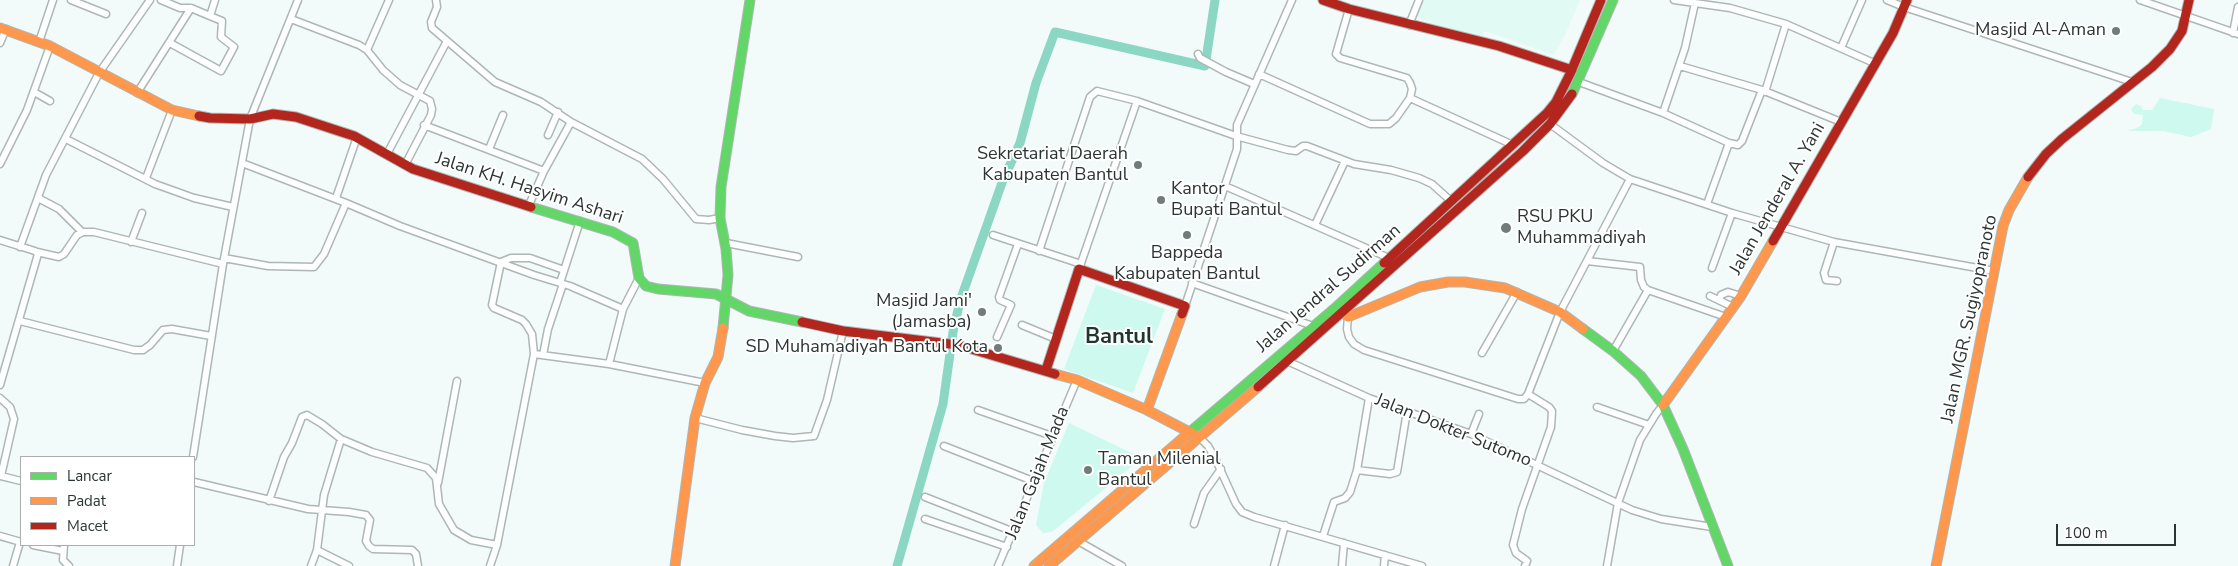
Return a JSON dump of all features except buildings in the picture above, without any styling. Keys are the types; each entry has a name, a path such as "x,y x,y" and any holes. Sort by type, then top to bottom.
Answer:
{"main road":[{"path":"675,566 695,418 705,383 722,343 728,275 726,244 720,218 722,174 750,0"},
{"path":"1323,0 1410,25 1508,48 1572,70"},
{"name":"Jalan Jendral Sudirman","path":"1034,566 1313,326 1478,178 1551,109 1572,70 1601,0"},
{"name":"Jalan Jendral Sudirman","path":"1049,566 1287,361 1345,314 1550,124 1570,98 1579,82 1613,0"},
{"name":"Jalan MGR. Sugiyopranoto","path":"1936,566 2003,226 2009,210 2029,176 2062,139 2152,67 2170,49 2182,31 2189,0"},
{"name":"Jalan Jenderal A. Yani","path":"1663,405 1741,296 1874,63 1893,34 1905,4"},
{"name":"Jalan KH. Hasyim Ashari","path":"3,28 50,46 98,73 172,110 210,118 250,119 282,114 327,126 357,137 405,165 474,190 580,220 624,236 633,243 639,278"},
{"path":"1478,178 1484,186"},
{"path":"1046,370 1080,267 1185,306 1147,410"},
{"path":"639,278 643,284 658,289 716,294 749,311 842,331 954,344 1046,370 1077,380 1147,410 1199,437"},
{"path":"1345,314 1420,287 1437,283 1480,282 1517,292 1560,312 1613,351 1640,376 1663,405 1683,449 1728,566"}],"street":[{"path":"39,42 53,0"},
{"path":"71,0 106,14"},
{"path":"20,247 46,175 98,73 150,0"},
{"path":"161,0 180,8 191,8 222,21 221,36 234,47 221,71 170,43"},
{"path":"210,16 215,0"},
{"path":"194,456 223,261 250,119 298,0"},
{"path":"367,50 389,0"},
{"path":"436,0 437,7 431,26 495,82 541,102 571,122 642,159 663,179 696,219 720,218"},
{"path":"1185,306 1237,149 1237,125 1292,0"},
{"path":"1410,25 1419,0"},
{"path":"1674,0 1730,8 1786,24 1874,63"},
{"path":"1730,8 1732,0"},
{"path":"1841,48 1862,0"},
{"path":"1887,0 1905,4 2132,82"},
{"path":"2140,0 2235,33 2238,6"},
{"path":"1663,113 1680,66 1695,2"},
{"path":"138,93 191,8"},
{"path":"1259,74 1370,124 1389,124 1396,118 1410,98 1412,89 1407,78 1340,58 1336,54 1349,9"},
{"path":"291,18 349,40 367,50 392,78 407,90 428,99 432,106 431,115 405,165"},
{"path":"1579,82 1663,113 1729,143 1738,144 1742,141 1764,91 1786,24"},
{"path":"0,43 3,28"},
{"path":"387,154 447,40"},
{"path":"0,164 34,92 50,46"},
{"path":"1199,56 1211,64 1254,84"},
{"path":"1680,66 1764,91 1841,122"},
{"path":"1039,250 1092,93 1102,91 1137,101 1236,136 1288,150 1296,151 1303,146 1307,146 1346,161 1391,170 1425,180 1451,202"},
{"path":"34,92 50,101"},
{"path":"1410,98 1514,145"},
{"path":"992,235 1039,250 1080,267 1137,101"},
{"path":"146,178 172,110"},
{"path":"548,135 558,112"},
{"path":"489,149 503,115"},
{"path":"529,205 544,171 571,122"},
{"path":"1550,124 1603,163 1630,179 1732,213 1834,242 1994,271"},
{"path":"424,126 544,171"},
{"path":"336,198 357,137"},
{"path":"66,139 182,195 233,207"},
{"path":"1706,204 1729,143"},
{"path":"1315,226 1346,161"},
{"path":"242,163 336,198 400,226 561,284 623,309"},
{"path":"1345,314 1349,337 1354,344 1364,350 1518,399 1524,399 1528,394 1560,312 1630,179"},
{"path":"1225,186 1389,258"},
{"path":"38,198 59,209 82,232"},
{"path":"0,240 51,257 60,257 75,237 82,232 94,232 223,261 268,266 314,267 324,254 346,203"},
{"path":"132,242 142,213"},
{"path":"1712,268 1732,213"},
{"path":"543,355 564,270 580,220"},
{"path":"1834,242 1824,273 1826,280 1837,281"},
{"path":"726,244 798,257"},
{"path":"997,337 1011,305 1000,300 999,297 1018,244"},
{"path":"0,385 38,256 37,252"},
{"path":"501,262 512,258 530,258 564,270"},
{"path":"1587,261 1640,267 1641,280 1644,287 1648,290 1726,317"},
{"path":"490,566 497,545 534,354 532,334 526,324 522,320 494,308 492,305 501,262"},
{"path":"609,364 623,309 639,278"},
{"path":"1192,283 1313,326"},
{"path":"1613,351 1648,290"},
{"path":"1482,353 1517,292"},
{"path":"1719,300 1721,295 1728,292 1741,296"},
{"path":"1710,296 1733,307"},
{"path":"20,320 134,350 143,350 163,330 172,329 211,336"},
{"path":"1022,325 1056,339"},
{"path":"695,418 775,436 793,438 814,436 827,400 842,331"},
{"path":"534,354 609,364 705,383"},
{"name":"Jalan Dokter Sutomo","path":"1287,361 1369,398 1471,434 1618,503 1661,519 1712,527"},
{"name":"Jalan Gajah Mada","path":"998,566 1077,380"},
{"path":"457,381 438,486 439,504 454,530 471,540 497,545"},
{"path":"1525,566 1527,560 1516,553 1513,545 1537,464 1551,427 1552,411 1549,407 1528,394"},
{"path":"0,398 10,407 14,419 0,476 20,481"},
{"path":"1323,536 1334,502 1349,495 1357,470 1369,398"},
{"path":"1607,566 1618,503 1640,440 1663,405"},
{"path":"1597,407 1649,425"},
{"path":"978,410 1052,436"},
{"path":"1357,470 1390,474 1397,472 1406,411"},
{"path":"1471,434 1479,414"},
{"path":"269,501 284,458 302,417 309,416 341,439 372,452 427,468 434,475 438,486"},
{"path":"1199,437 1208,446 1221,469 1236,504 1242,512 1344,542 1404,563 1422,566"},
{"path":"311,566 317,550 321,511 341,439"},
{"path":"944,446 1033,481"},
{"path":"1194,524 1204,493 1221,469"},
{"path":"195,482 269,501 321,511 366,515 370,520 366,541 369,546 373,548 412,550 416,554 418,566"},
{"path":"925,497 1014,532"},
{"path":"925,519 1007,547"},
{"path":"1274,566 1286,525"},
{"path":"0,536 20,542"},
{"path":"1078,541 1122,566"},
{"path":"1342,566 1344,542"},
{"path":"13,566 20,545"},
{"path":"43,546 64,548 61,563 69,566"},
{"path":"177,566 180,546"},
{"path":"317,550 349,566"},
{"path":"1384,566 1385,555"}],"shaded area":[{"path":"1423,0 1580,0 1554,55 1485,31 1481,40 1417,18"}],"green space":[{"path":"2160,98 2214,109 2211,129 2191,137 2163,131 2127,131 2142,124 2143,115 2134,114 2131,110 2136,104 2141,106 2143,110 2152,110"},
{"path":"1096,285 1165,309 1133,393 1064,369"},
{"name":"Taman Milenial Bantul","path":"1069,423 1142,458 1052,532 1043,533 1036,525 1044,483"}],"waterway":[{"path":"897,566 943,404 953,332 960,301 1003,180 1020,143 1036,83 1055,32 1205,66 1215,0"}],"traffic: fast":[{"path":"723,328 728,275 726,249 720,218 721,187 750,0"},
{"path":"1572,94 1613,0"},
{"path":"531,207 613,232 633,243 639,278 646,286 658,289 716,294 749,311 802,322"},
{"path":"1190,432 1334,309 1384,263"},
{"path":"1583,329 1613,351 1641,376 1663,405 1683,449 1728,566"}],"traffic: slow":[{"path":"0,28 50,46 172,110 199,116"},
{"path":"1936,566 2003,226 2009,210 2028,177"},
{"path":"1663,405 1741,296 1773,241"},
{"path":"1343,311 1348,317 1420,287 1448,282 1465,282 1505,288 1560,312 1583,329"},
{"path":"1147,410 1182,314"},
{"path":"675,566 695,418 705,383 718,357 723,328"},
{"path":"1055,374 1077,380 1147,410 1195,435"},
{"path":"1049,566 1258,387"},
{"path":"1034,566 1190,432"}],"traffic: jam":[{"path":"1323,0 1349,9 1499,46 1572,70"},
{"path":"1384,263 1547,113 1556,102 1570,74 1601,0"},
{"path":"1773,241 1893,33 1907,0"},
{"path":"2028,177 2046,154 2062,139 2152,67 2170,49 2182,31 2189,0"},
{"path":"1258,387 1523,151 1550,124 1572,94"},
{"path":"199,116 250,119 273,114 296,117 354,136 413,169 531,207"},
{"path":"1046,370 1079,269 1185,306 1182,314"},
{"path":"802,322 843,331 958,345 1055,374"}],"place":[{"name":"Masjid Al-Aman","path":"2116,31"},
{"name":"Sekretariat Daerah Kabupaten Bantul","path":"1138,165"},
{"name":"Kantor Bupati Bantul","path":"1161,200"},
{"name":"RSU PKU Muhammadiyah","path":"1506,228"},
{"name":"Bappeda Kabupaten Bantul","path":"1187,235"},
{"name":"Masjid Jami' (Jamasba)","path":"982,312"},
{"name":"SD Muhamadiyah Bantul Kota","path":"998,348"},
{"name":"Taman Milenial Bantul","path":"1088,470"}],"district":[{"name":"Bantul","path":"1119,338"}]}
